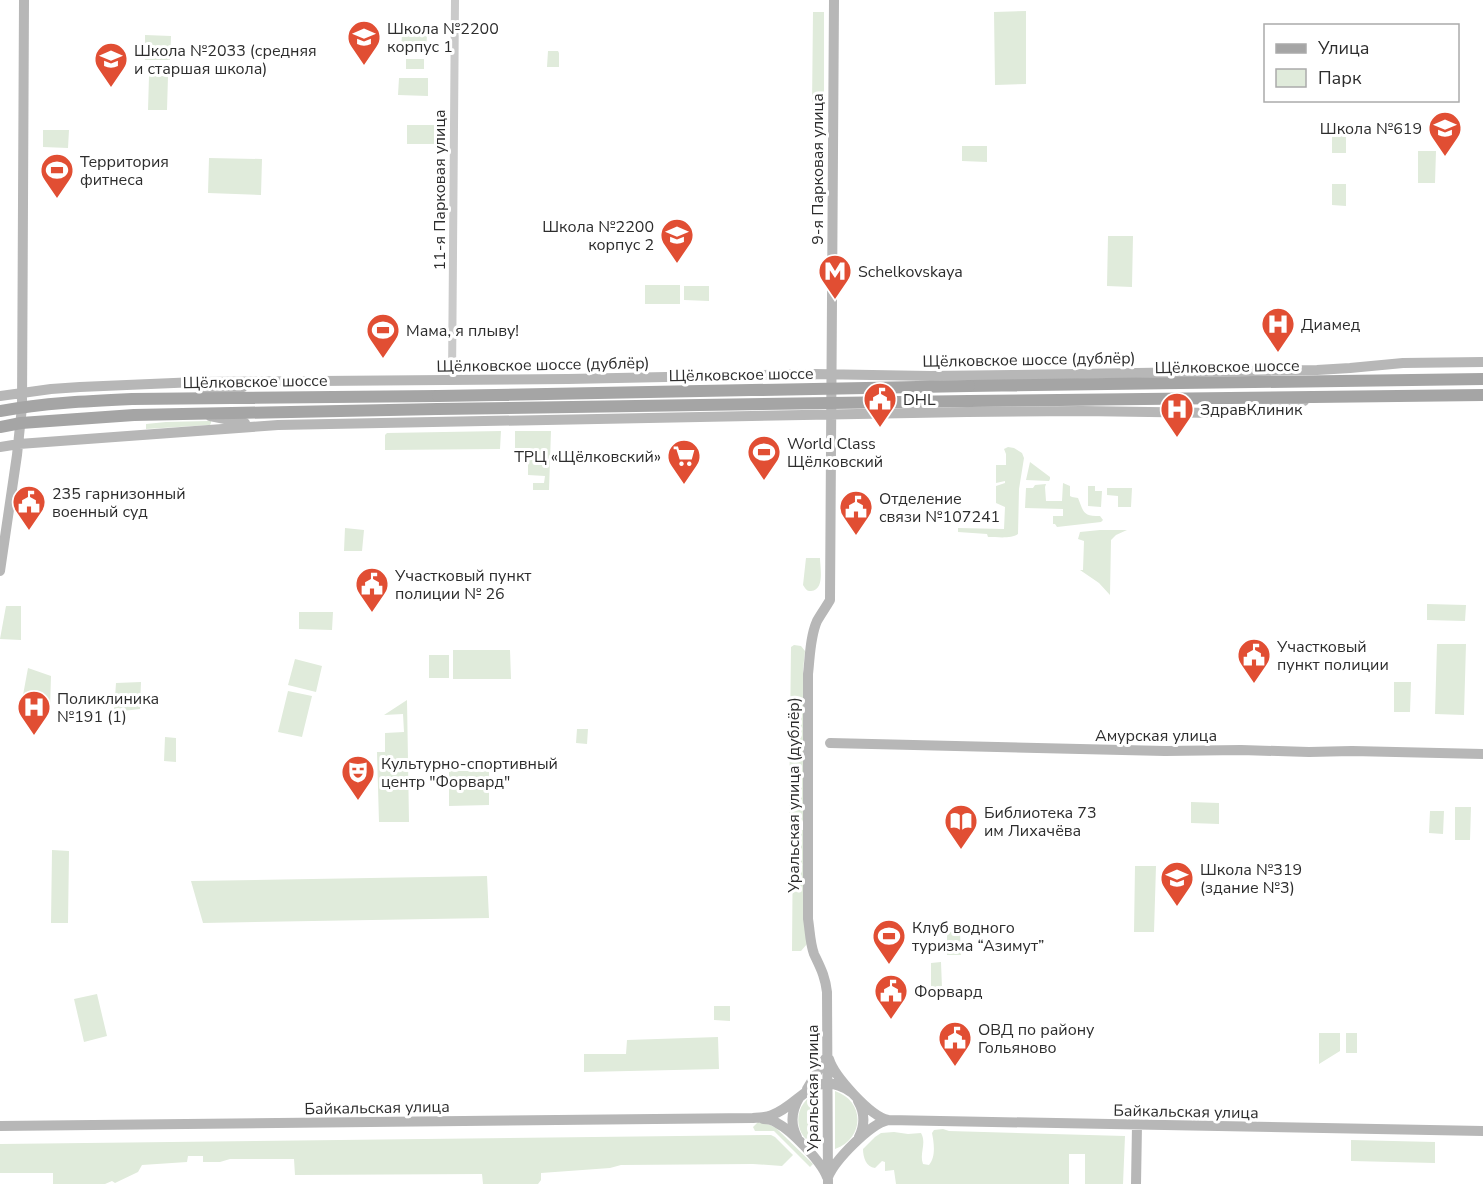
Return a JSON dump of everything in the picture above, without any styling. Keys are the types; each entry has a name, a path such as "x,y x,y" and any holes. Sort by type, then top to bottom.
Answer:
{"main road":[{"name":"Щёлковское шоссе","path":"0,411 87,401 177,398 438,396 1483,378"},
{"name":"Щёлковское шоссе","path":"0,427 21,423 116,416 180,414 1483,395"}],"street":[{"path":"0,571 19,444 22,407 24,0"},
{"name":"11-я Парковая улица","path":"452,380 455,0"},
{"name":"9-я Парковая улица","path":"831,374 834,0"},
{"name":"Щёлковское шоссе (дублёр)","path":"0,396 70,387 130,384 831,374 1013,375 1317,369 1403,363 1483,362"},
{"path":"1152,372 1251,382"},
{"path":"831,374 831,415"},
{"path":"769,375 788,385 791,393 789,406 772,416"},
{"path":"177,398 270,382"},
{"path":"0,447 278,425 1026,411 1216,413 1322,398"},
{"path":"180,414 278,425"},
{"name":"Уральская улица (дублёр)","path":"827,992 823,973 814,954 808,919 808,674 813,634 830,600 831,415"},
{"name":"Амурская улица","path":"830,743 1154,751 1358,751 1483,754"},
{"name":"Уральская улица","path":"827,992 828,1182"},
{"path":"827,1050 825,1061 794,1107 792,1115 794,1132 823,1168 828,1182"},
{"path":"827,1050 831,1066 860,1104 864,1122 856,1142 832,1169 828,1182"},
{"path":"753,1118 765,1117 778,1112 805,1092 827,1084 837,1085 853,1094 878,1117 888,1120"},
{"path":"753,1118 777,1123 810,1150 828,1155 846,1150 878,1123 888,1120"},
{"name":"Байкальская улица","path":"0,1126 753,1118"},
{"name":"Байкальская улица","path":"888,1120 1483,1131"},
{"path":"1136,1184 1137,1125"}],"green space":[{"path":"1026,11 1026,84 995,85 994,12"},
{"path":"813,12 824,12 824,106 812,106"},
{"path":"402,34 427,35 426,51 401,51"},
{"path":"145,35 171,36 170,60 145,60"},
{"path":"548,51 558,51 559,67 547,67"},
{"path":"406,59 424,59 424,69 406,69"},
{"path":"149,76 168,76 167,110 148,110"},
{"path":"399,78 428,78 428,96 398,95"},
{"path":"407,125 434,125 434,144 407,144"},
{"path":"43,130 69,130 68,148 43,147"},
{"path":"1332,131 1346,131 1346,153 1332,153"},
{"path":"962,146 987,146 987,162 962,161"},
{"path":"1418,151 1436,151 1435,183 1418,183"},
{"path":"209,158 262,159 261,195 208,193"},
{"path":"1332,184 1346,184 1346,206 1332,205"},
{"path":"1108,236 1133,236 1132,287 1107,286"},
{"path":"645,285 680,285 680,304 645,304"},
{"path":"684,286 709,286 709,301 684,300"},
{"path":"211,421 210,425 146,429 146,424"},
{"path":"501,431 500,449 385,450 387,433"},
{"path":"515,431 551,431 549,490 533,490 533,483 544,483 545,476 528,475 528,449 515,448"},
{"path":"1008,447 1022,453 1024,458 1019,489 1018,534 1008,537 988,537 987,534 958,532 958,528 1004,529 1005,507 996,503 996,486 1005,481 996,483 996,465 1006,465 1004,449"},
{"path":"1030,462 1050,477 1049,481 1026,480"},
{"path":"1063,483 1070,486 1070,496 1078,498 1085,513 1100,516 1103,520 1057,527 1053,524 1053,516 1063,516 1063,509 1025,508 1026,488 1046,484 1046,501 1062,501"},
{"path":"1088,486 1095,486 1095,491 1102,491 1101,507 1088,506"},
{"path":"1107,488 1132,488 1131,507 1118,507 1118,496 1107,495"},
{"path":"345,528 364,530 362,551 344,551"},
{"path":"1127,530 1111,540 1110,595 1099,583 1080,570 1083,570 1084,541 1078,539 1080,532"},
{"path":"806,558 820,558 820,582 815,590 811,591 803,585"},
{"path":"1427,604 1466,605 1465,621 1427,620"},
{"path":"6,606 21,606 21,640 0,639"},
{"path":"299,612 333,612 332,630 299,629"},
{"path":"1437,644 1466,644 1464,715 1435,714"},
{"path":"801,646 805,651 803,670 804,817 798,824 789,821 791,647"},
{"path":"453,650 510,650 511,679 453,679"},
{"path":"429,655 449,655 449,678 429,678"},
{"path":"295,659 322,666 316,692 288,685"},
{"path":"28,668 51,676 50,709 21,706"},
{"path":"141,682 140,709 114,712 116,683"},
{"path":"1394,682 1411,682 1410,712 1394,712"},
{"path":"288,691 312,696 302,737 278,732"},
{"path":"407,700 409,822 379,822 377,752 385,752 385,733 404,732 403,714 384,715"},
{"path":"577,729 588,729 587,744 576,743"},
{"path":"165,737 176,738 176,762 164,761"},
{"path":"449,771 489,771 489,805 449,806"},
{"path":"1191,802 1219,803 1219,824 1191,823"},
{"path":"1455,807 1471,807 1470,840 1455,840"},
{"path":"1430,811 1444,811 1443,834 1429,833"},
{"path":"793,829 803,830 807,944 801,951 792,951"},
{"path":"52,850 69,851 68,923 51,923"},
{"path":"1135,866 1156,866 1154,932 1134,932"},
{"path":"487,876 489,918 203,923 191,881"},
{"path":"947,932 960,932 961,955 947,955"},
{"path":"941,962 942,988 931,988 931,963"},
{"path":"97,994 107,1036 84,1042 74,999"},
{"path":"714,1006 730,1006 730,1021 714,1020"},
{"path":"1319,1033 1340,1033 1340,1051 1319,1064"},
{"path":"1346,1033 1357,1033 1357,1053 1346,1053"},
{"path":"718,1037 719,1069 584,1072 584,1054 626,1054 627,1040"},
{"path":"820,1091 820,1148 810,1143 804,1136 798,1120 804,1103 810,1096"},
{"path":"835,1091 852,1103 858,1120 852,1137 835,1149"},
{"path":"758,1122 776,1128 813,1164 810,1167 774,1131 755,1131 753,1127"},
{"path":"934,1130 1125,1136 1123,1184 1085,1184 1085,1154 1069,1154 1069,1184 896,1184 894,1170 885,1171 885,1162 882,1161 875,1168 869,1166 864,1158 863,1149 881,1133 921,1133 923,1164 929,1165 934,1154 932,1133"},
{"path":"771,1135 793,1155 782,1166 753,1164 621,1165 610,1168 541,1173 541,1180 538,1184 483,1184 482,1174 295,1175 294,1159 230,1159 220,1162 203,1162 203,1156 188,1156 187,1162 142,1165 138,1172 115,1183 112,1181 105,1184 53,1184 53,1173 0,1173 0,1144"},
{"path":"1351,1140 1435,1142 1435,1163 1351,1161"}],"place":[{"name":"Школа №2200 корпус 1","path":"364,66"},
{"name":"Школа №2033 (средняя и старшая школа)","path":"111,88"},
{"name":"Школа №619","path":"1445,157"},
{"name":"Территория фитнеса","path":"57,199"},
{"name":"Школа №2200 корпус 2","path":"677,264"},
{"name":"Schelkovskaya","path":"835,300"},
{"name":"Диамед","path":"1278,353"},
{"name":"Мама, я плыву!","path":"383,359"},
{"name":"DHL","path":"880,428"},
{"name":"ЗдравКлиник","path":"1177,438"},
{"name":"World Class Щёлковский","path":"764,481"},
{"name":"ТРЦ «Щёлковский»","path":"684,485"},
{"name":"235 гарнизонный военный суд","path":"29,531"},
{"name":"Отделение связи №107241","path":"856,536"},
{"name":"Участковый пункт полиции № 26","path":"372,613"},
{"name":"Участковый пункт полиции","path":"1254,684"},
{"name":"Поликлиника №191 (1)","path":"34,736"},
{"name":"Культурно-спортивный центр \"Форвард\"","path":"358,801"},
{"name":"Библиотека 73 им Лихачёва","path":"961,850"},
{"name":"Школа №319 (здание №3)","path":"1177,907"},
{"name":"Клуб водного туризма “Азимут”","path":"889,965"},
{"name":"Форвард","path":"891,1020"},
{"name":"ОВД по району Гольяново","path":"955,1067"}]}
